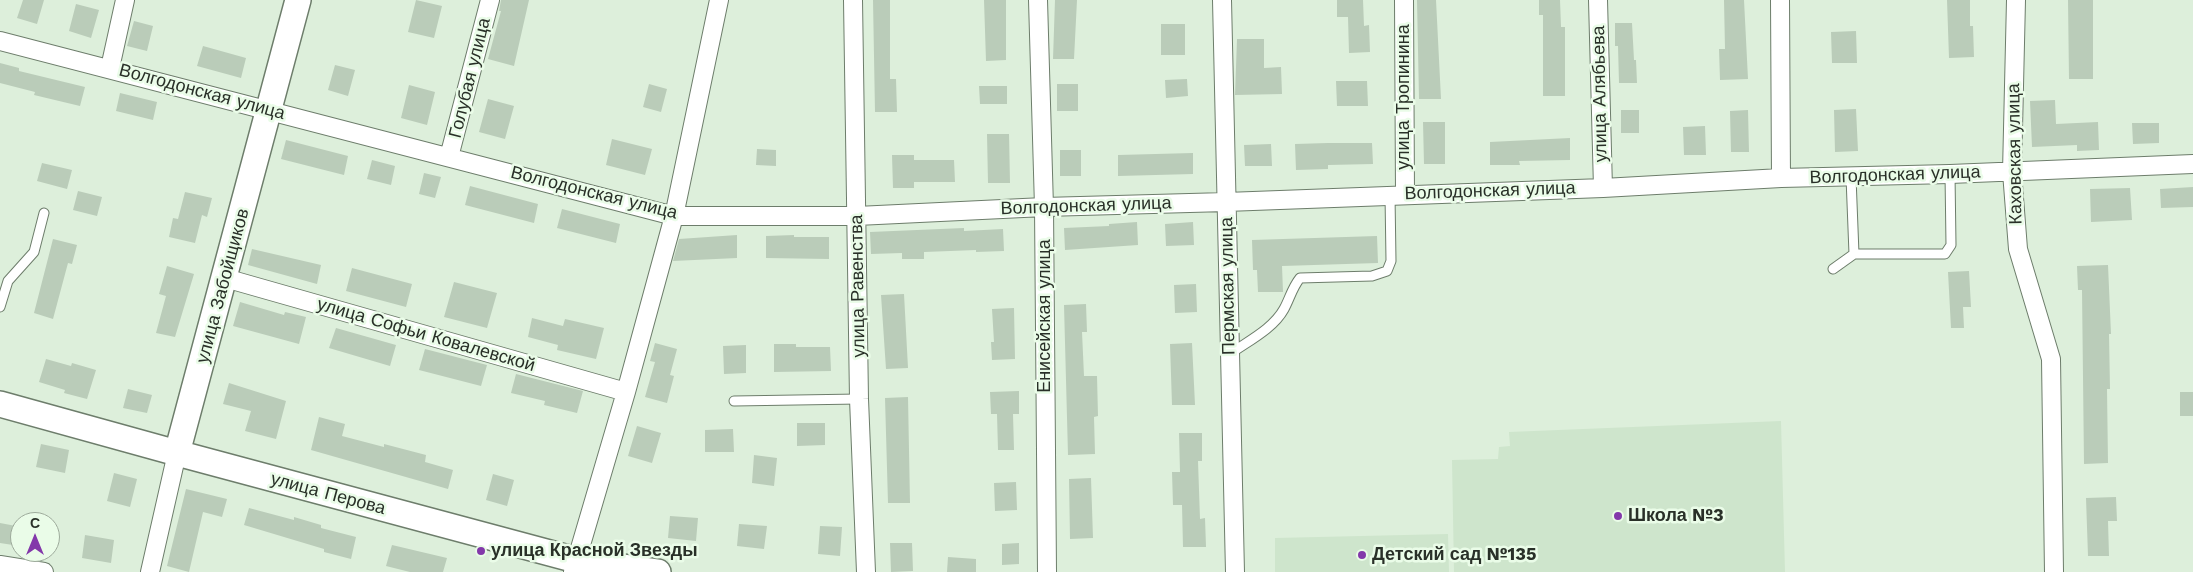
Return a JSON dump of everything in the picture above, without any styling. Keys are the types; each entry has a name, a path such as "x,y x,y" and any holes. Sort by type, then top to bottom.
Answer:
{"main road":[{"name":"улица Забойщиков","path":"177,453 298,0"},
{"name":"улица Перова","path":"0,404 575,566 658,572"}],"street":[{"path":"110,68 125,0"},
{"name":"Голубая улица","path":"450,157 490,0"},
{"path":"575,566 626,392 674,216 719,0"},
{"name":"улица Равенства","path":"852,0 859,400 866,572"},
{"name":"Енисейская улица","path":"1038,0 1044,207 1047,572"},
{"name":"Пермская улица","path":"1222,0 1235,572"},
{"name":"улица Тропинина","path":"1397,195 1404,0"},
{"name":"улица Алябьева","path":"1598,0 1603,188"},
{"path":"1780,0 1781,178"},
{"name":"Каховская улица","path":"2016,0 2012,172 2018,248 2052,359 2054,572"},
{"name":"Волгодонская улица","path":"0,41 110,68 674,216 857,216 1044,207 1603,188 1781,178 1851,178 2193,164"},
{"name":"улица Софьи Ковалевской","path":"225,278 626,392"},
{"name":"улица Забойщиков","path":"150,572 177,453"},
{"path":"0,565 44,572"}],"lane":[{"path":"1833,269 1854,254 1945,254 1951,245 1950,174"},
{"path":"1851,178 1854,254"},
{"path":"1230,354 1273,324 1284,309 1291,289 1300,278 1372,276 1387,271 1391,261 1397,195"},
{"path":"0,307 8,281 34,252 44,213"},
{"path":"734,401 859,400"}],"shaded area":[{"name":"Школа №3","path":"1781,421 1785,572 1454,572 1452,460 1498,459 1499,447 1510,446 1509,432"},
{"name":"Детский сад №135","path":"1448,534 1449,572 1275,572 1275,538"}],"building":[{"path":"23,0 44,0 37,24 17,18"},
{"path":"416,0 442,6 434,38 408,32"},
{"path":"501,0 529,0 514,66 488,59 501,11 499,11"},
{"path":"873,0 890,0 890,79 896,79 897,112 875,112"},
{"path":"984,0 1006,0 1006,60 986,61"},
{"path":"1055,0 1077,0 1074,59 1053,59"},
{"path":"1337,0 1363,0 1364,26 1369,25 1370,52 1349,53 1348,17 1337,17"},
{"path":"1417,0 1436,0 1441,99 1419,99"},
{"path":"1539,0 1560,0 1561,27 1565,27 1565,96 1543,96 1543,15 1539,15"},
{"path":"1724,0 1744,0 1748,79 1720,80 1719,49 1725,49"},
{"path":"1947,0 1970,0 1970,26 1973,26 1974,57 1949,58"},
{"path":"2068,0 2093,0 2093,79 2069,79"},
{"path":"76,4 99,10 91,38 69,31"},
{"path":"134,21 153,26 147,51 127,46"},
{"path":"1615,23 1632,23 1637,83 1619,83 1618,46 1615,46"},
{"path":"1161,24 1185,24 1185,55 1161,55"},
{"path":"1856,31 1857,63 1832,63 1831,32"},
{"path":"1237,39 1264,39 1264,68 1281,67 1282,94 1235,95"},
{"path":"203,46 246,58 241,78 197,66"},
{"path":"0,63 19,68 19,71 85,87 80,106 34,95 35,92 0,83"},
{"path":"335,65 355,70 348,96 328,90"},
{"path":"1187,79 1188,96 1166,98 1165,80"},
{"path":"1336,81 1367,81 1368,106 1337,106"},
{"path":"649,84 667,89 661,112 643,107"},
{"path":"1057,84 1078,84 1078,111 1057,111"},
{"path":"409,85 435,92 427,125 401,118"},
{"path":"979,86 1007,86 1007,104 980,104"},
{"path":"120,93 157,102 153,120 116,111"},
{"path":"488,99 514,106 505,139 479,132"},
{"path":"2055,100 2056,124 2098,122 2099,150 2077,151 2077,145 2032,147 2030,101"},
{"path":"1856,109 1858,151 1835,152 1834,110"},
{"path":"1621,110 1639,110 1639,133 1621,133"},
{"path":"1748,110 1749,152 1731,152 1730,111"},
{"path":"1423,122 1445,122 1445,164 1424,164"},
{"path":"2132,123 2159,123 2159,143 2133,144"},
{"path":"1705,126 1706,155 1684,155 1683,127"},
{"path":"987,134 1009,134 1010,183 988,183"},
{"path":"1570,138 1570,160 1519,161 1520,165 1490,165 1490,142"},
{"path":"612,139 652,149 645,175 606,165"},
{"path":"286,140 348,156 344,175 281,159"},
{"path":"1372,143 1373,164 1328,165 1328,169 1296,170 1295,144"},
{"path":"1271,144 1272,166 1245,166 1244,145"},
{"path":"757,149 776,150 776,166 756,165"},
{"path":"1060,150 1081,150 1081,176 1060,176"},
{"path":"1193,153 1193,174 1118,176 1118,155"},
{"path":"892,155 914,155 914,160 954,160 955,182 914,182 914,188 893,188"},
{"path":"372,160 395,166 391,185 367,179"},
{"path":"42,163 72,170 67,189 37,181"},
{"path":"424,173 441,177 435,198 419,194"},
{"path":"470,186 538,204 534,223 465,205"},
{"path":"2193,187 2193,207 2161,208 2160,189"},
{"path":"2130,188 2132,220 2091,222 2090,189"},
{"path":"78,191 102,197 97,216 73,210"},
{"path":"185,192 212,198 207,217 202,215 195,243 169,237 173,218 178,219"},
{"path":"562,209 620,224 616,243 557,228"},
{"path":"1137,222 1138,245 1065,250 1064,228 1109,226 1109,224"},
{"path":"1193,222 1194,245 1166,246 1165,224"},
{"path":"964,228 964,231 1003,229 1004,251 924,252 924,259 902,259 902,253 871,254 870,232"},
{"path":"737,235 737,258 673,261 679,239"},
{"path":"794,235 794,237 829,237 829,259 766,258 766,236"},
{"path":"1377,236 1378,263 1282,266 1283,292 1258,292 1257,270 1253,270 1252,240"},
{"path":"53,239 77,245 72,264 68,263 53,319 34,313"},
{"path":"252,249 321,265 317,284 248,265"},
{"path":"2108,265 2111,334 2109,334 2110,389 2107,389 2108,463 2084,464 2082,290 2078,290 2077,266"},
{"path":"167,266 194,274 175,337 156,333 166,296 159,294"},
{"path":"352,268 412,284 406,307 346,291"},
{"path":"1969,271 1971,307 1963,307 1964,328 1951,328 1948,272"},
{"path":"454,282 497,293 487,328 444,317"},
{"path":"1196,284 1197,312 1175,313 1174,285"},
{"path":"904,294 908,368 886,369 881,295"},
{"path":"240,302 284,315 285,312 306,317 299,344 233,326"},
{"path":"1086,304 1087,332 1082,332 1084,376 1097,376 1098,416 1094,417 1095,454 1068,455 1064,305"},
{"path":"1014,308 1015,359 992,360 991,342 994,342 992,309"},
{"path":"532,318 563,326 565,319 604,328 596,359 557,350 558,345 528,337"},
{"path":"336,328 396,345 390,366 329,348"},
{"path":"655,343 677,349 670,375 674,376 667,403 645,397 655,362 650,361"},
{"path":"1192,343 1195,405 1172,405 1170,344"},
{"path":"774,344 796,344 796,347 830,347 831,371 774,372"},
{"path":"746,345 746,373 724,374 723,346"},
{"path":"425,349 487,365 481,386 419,370"},
{"path":"46,359 71,366 72,363 96,370 87,399 64,393 65,390 39,382"},
{"path":"516,374 583,391 577,413 544,405 545,401 511,393"},
{"path":"229,383 286,401 276,439 245,431 251,411 223,404"},
{"path":"128,389 152,395 147,413 123,408"},
{"path":"1019,391 1019,414 1013,414 1014,450 998,450 997,414 991,414 990,392"},
{"path":"2180,392 2193,392 2193,416 2180,416"},
{"path":"908,397 910,503 888,503 885,398"},
{"path":"319,417 345,424 342,436 426,455 425,462 453,470 448,489 311,450"},
{"path":"797,423 825,423 825,445 797,446"},
{"path":"637,426 661,433 652,463 628,456"},
{"path":"733,429 734,452 705,452 705,430"},
{"path":"1179,433 1202,433 1202,461 1198,461 1200,519 1205,518 1206,547 1183,547 1182,505 1173,505 1172,472 1180,472"},
{"path":"41,444 69,450 65,473 36,467"},
{"path":"754,455 777,458 774,486 752,483"},
{"path":"114,473 137,479 130,507 107,501"},
{"path":"493,474 514,480 507,506 486,500"},
{"path":"1091,478 1093,538 1070,539 1069,479"},
{"path":"1016,482 1017,510 995,511 994,483"},
{"path":"186,489 227,499 222,517 203,512 189,572 167,566"},
{"path":"2116,497 2117,521 2108,521 2109,556 2088,556 2086,498"},
{"path":"249,508 294,520 294,517 321,525 321,528 356,537 351,559 324,552 324,549 244,525"},
{"path":"670,516 698,518 696,541 668,538"},
{"path":"0,523 10,525 10,545 0,543"},
{"path":"739,524 767,526 764,549 737,546"},
{"path":"820,526 842,527 840,556 818,554"},
{"path":"85,535 114,540 111,563 82,558"},
{"path":"890,543 912,543 913,571 891,572"},
{"path":"1019,543 1019,564 1002,565 1002,544"},
{"path":"392,545 447,558 443,572 410,572 386,566"},
{"path":"948,557 976,559 976,572 947,572"}],"place":[{"name":"Школа №3","path":"1618,516"},
{"name":"улица Красной Звезды","path":"481,551"},
{"name":"Детский сад №135","path":"1362,555"}]}
